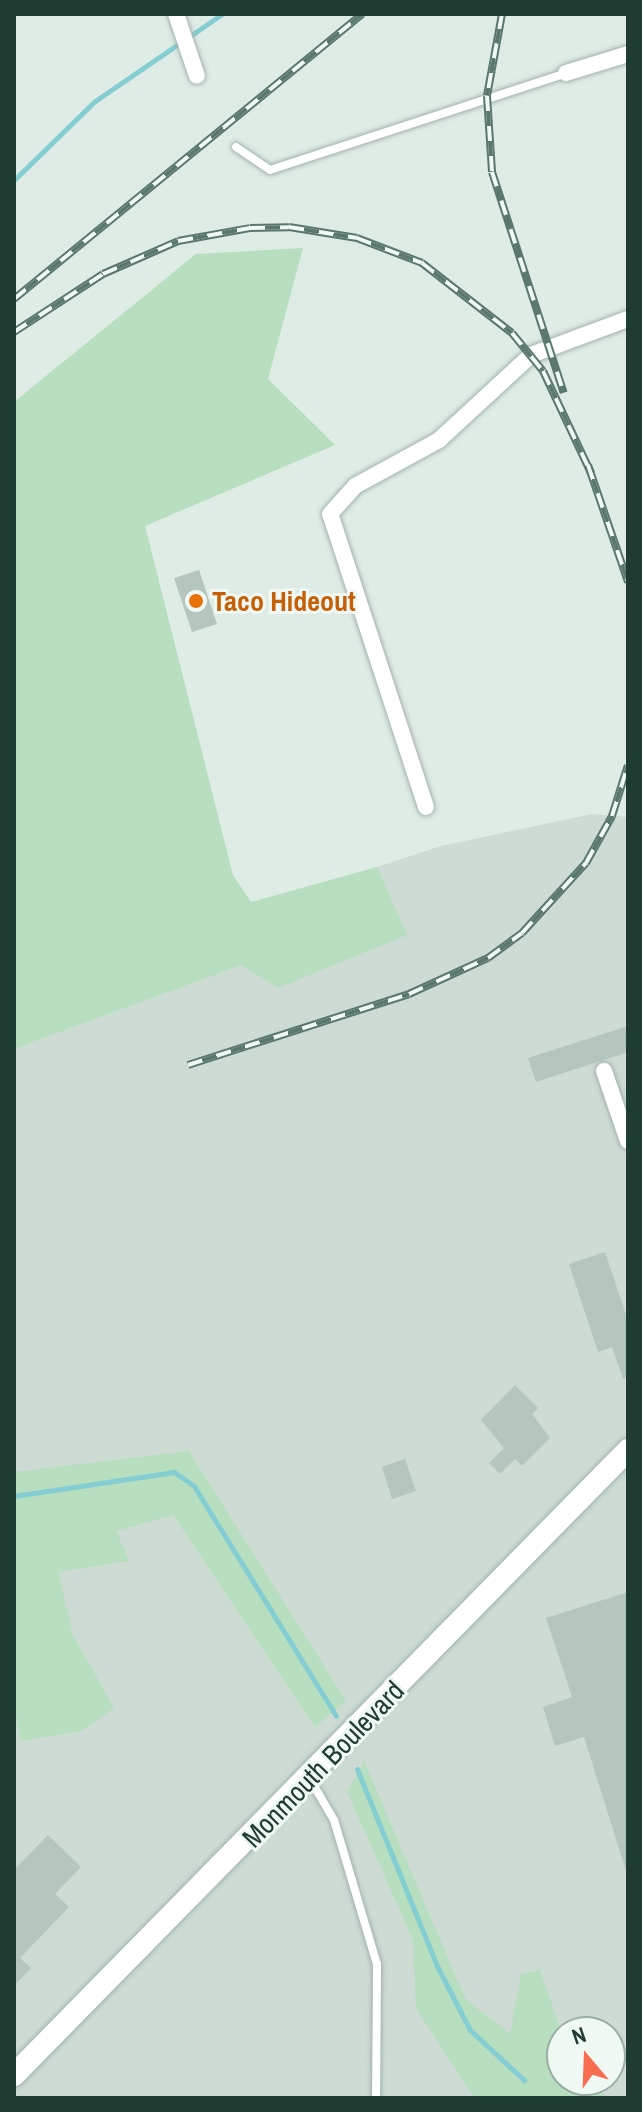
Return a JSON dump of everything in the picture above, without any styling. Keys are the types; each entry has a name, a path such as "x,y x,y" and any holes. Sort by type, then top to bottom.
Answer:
{"street":[{"path":"176,14 197,76"},
{"path":"566,73 628,54"},
{"path":"426,807 330,514 355,486 439,440 531,355 628,319"},
{"path":"604,1071 628,1141"},
{"name":"Monmouth Boulevard","path":"14,2075 628,1450"}],"lane":[{"path":"236,147 270,170 566,73"},
{"path":"309,1778 334,1820 377,1964 376,2098"}],"shaded area":[{"path":"592,814 628,817 628,2098 14,2098 14,1049 242,965 377,867 441,846"}],"green space":[{"path":"303,248 268,379 335,445 145,526 233,875 251,902 377,867 407,935 278,988 242,965 14,1049 14,402 196,254"},
{"path":"189,1451 346,1701 315,1727 173,1515 116,1531 129,1561 58,1572 73,1635 114,1708 81,1731 21,1741 14,1703 14,1472"},
{"path":"364,1761 466,2000 510,2034 521,1974 540,1970 556,2016 546,2016 546,2096 609,2098 477,2098 471,2093 416,2008 413,1940 347,1792"}],"building":[{"name":"Taco Hideout","path":"199,570 217,624 192,632 174,578"},
{"path":"628,1026 628,1052 536,1082 528,1058"},
{"path":"605,1252 628,1321 628,1377 623,1379 612,1347 598,1352 569,1264"},
{"path":"515,1385 538,1408 532,1414 550,1438 522,1466 515,1459 500,1474 489,1463 504,1448 481,1420"},
{"path":"405,1459 416,1491 392,1499 382,1467"},
{"path":"628,1592 627,1874 584,1737 555,1746 543,1707 572,1697 546,1618"},
{"path":"48,1835 81,1867 55,1894 69,1907 20,1958 31,1968 14,1986 14,1870"}],"waterway":[{"path":"14,180 95,101 222,14"},
{"path":"14,1496 174,1472 194,1486 336,1716"},
{"path":"357,1769 437,1966 470,2030 524,2080"}],"railway":[{"path":"14,299 362,14"},
{"path":"502,14 487,96 492,172 564,393"},
{"path":"14,332 103,274 178,241 250,228 289,227 357,238 422,263 512,333 543,371 591,473"},
{"path":"588,465 628,582"},
{"path":"188,1065 409,994 488,958 522,933 586,863 612,816 628,765"}],"place":[{"name":"Taco Hideout","path":"196,601"}]}
